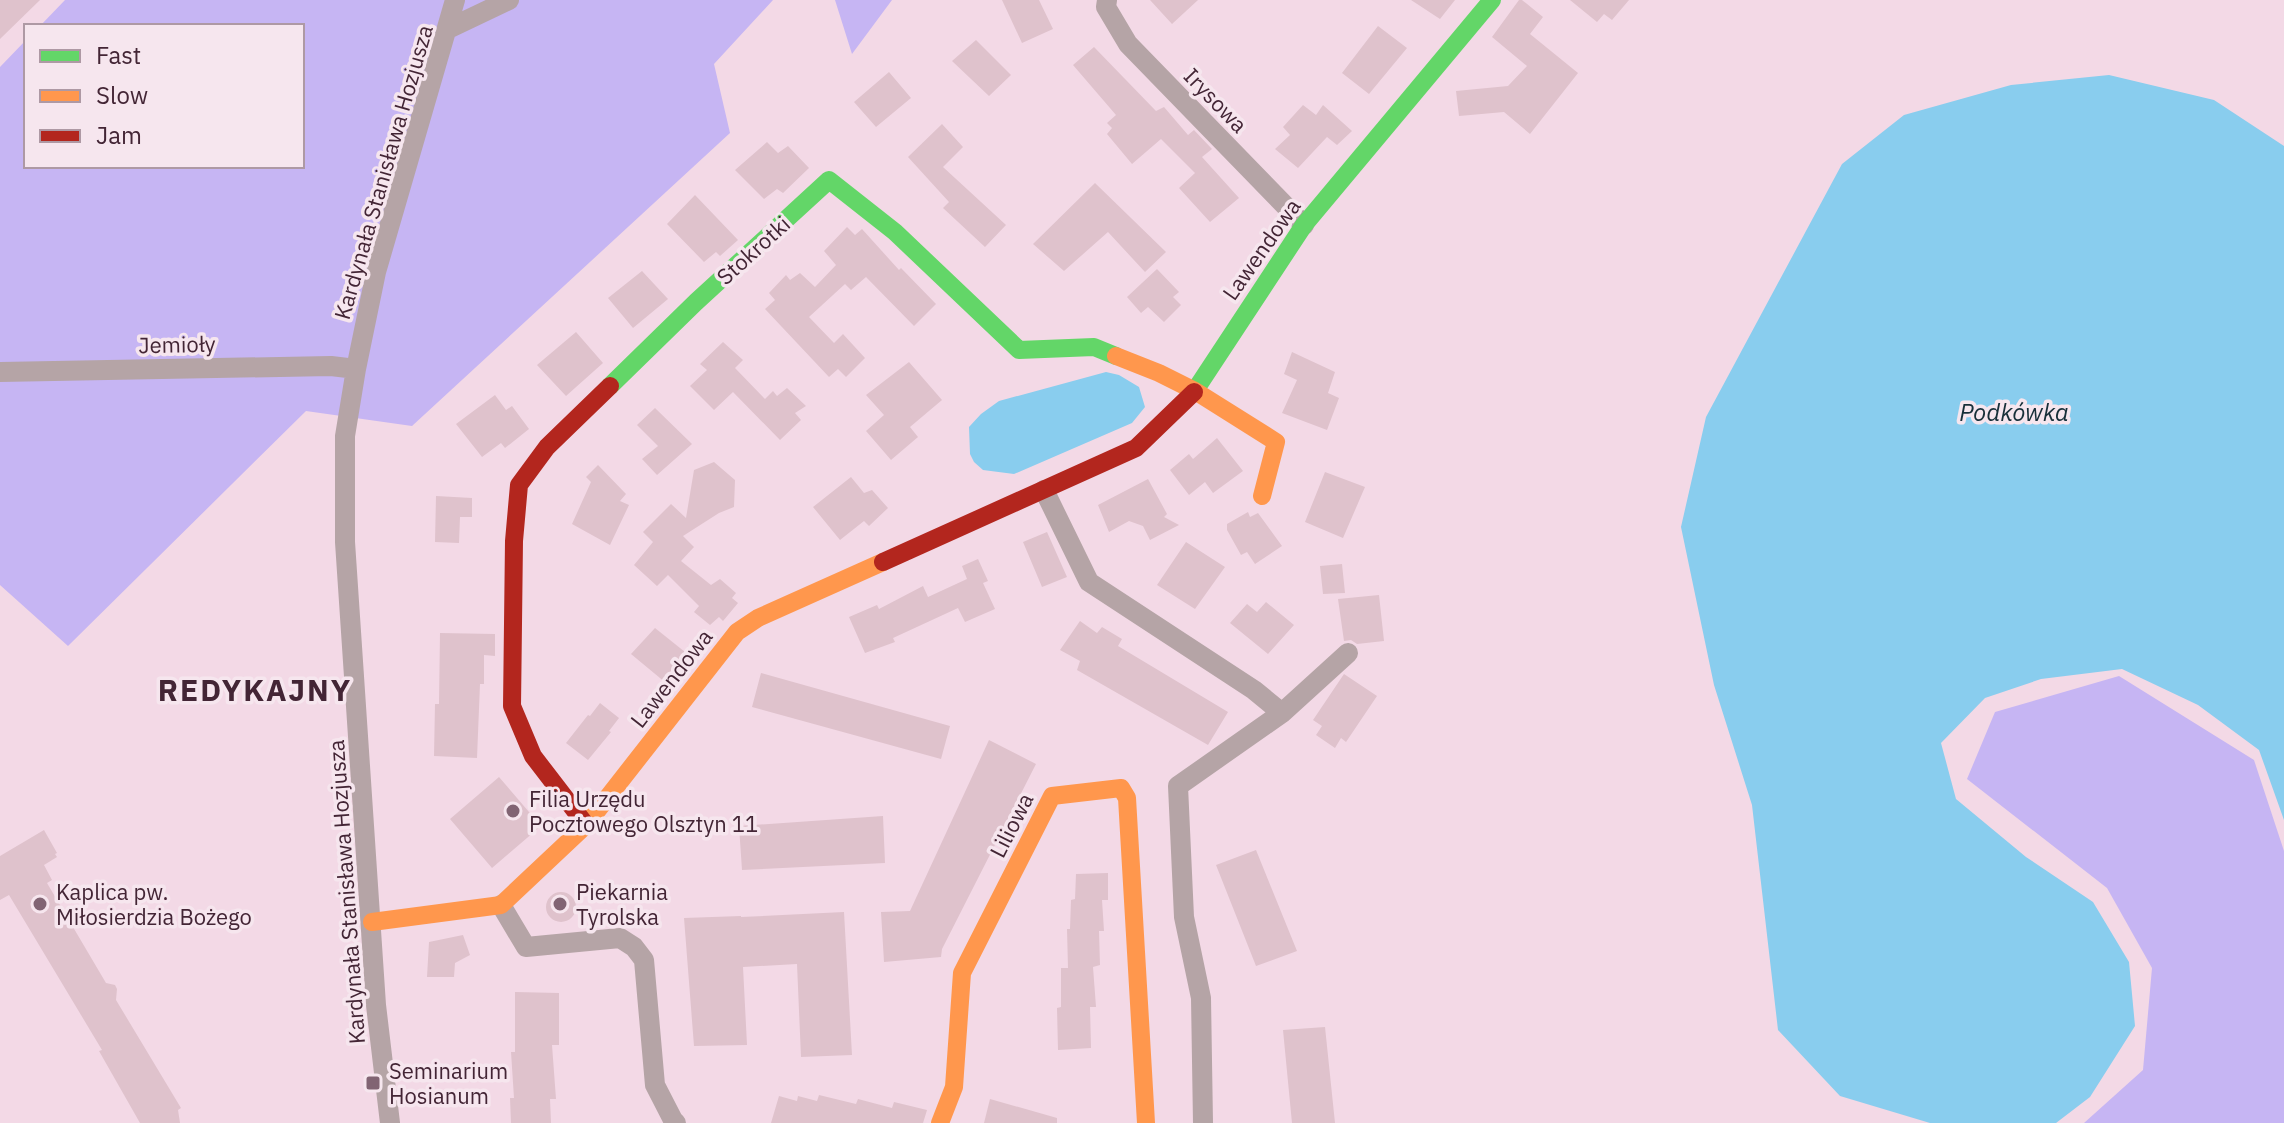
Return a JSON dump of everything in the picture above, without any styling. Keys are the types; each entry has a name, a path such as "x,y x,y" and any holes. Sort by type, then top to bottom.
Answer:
{"street":[{"name":"Kardynała Stanisława Hozjusza","path":"390,1123 376,1005 345,542 345,436 376,272 455,0"},
{"path":"448,29 509,0"},
{"name":"Irysowa","path":"1107,0 1106,7 1128,44 1304,225"},
{"name":"Lawendowa","path":"501,905 586,825 737,632 773,610 1136,448 1195,391 1304,225 1492,0"},
{"name":"Stokrotki","path":"586,825 533,756 512,706 514,541 519,485 547,447 696,302 829,180 895,232 1019,350 1094,347 1195,391 1276,442 1262,496"},
{"name":"Jemioły","path":"0,372 331,366 356,369"},
{"path":"1044,490 1089,582 1254,690 1282,713"},
{"path":"1203,1123 1201,998 1184,917 1178,786 1282,713 1348,653"},
{"name":"Liliowa","path":"940,1123 954,1087 962,973 1052,796 1121,788 1127,798 1146,1123"},
{"path":"372,922 501,905 526,947 620,938 634,947 644,960 655,1085 676,1123"}],"shaded area":[{"path":"65,0 773,0 714,64 730,133 412,426 306,411 68,646 0,585 0,67 24,42 24,168 304,168 304,24 42,24"},
{"path":"835,0 892,0 852,54"},
{"path":"2119,676 2254,760 2284,851 2284,1123 2084,1123 2143,1070 2152,968 2107,888 1967,779 1995,712"}],"water":[{"name":"Podkówka","path":"2109,75 2214,100 2284,146 2284,820 2259,750 2198,705 2122,669 2041,679 1985,698 1941,743 1956,799 2026,857 2093,902 2129,962 2135,1026 2090,1097 2056,1123 1930,1123 1840,1096 1778,1030 1752,805 1714,685 1681,527 1706,417 1842,164 1904,115 2011,85"},
{"path":"1106,372 1119,375 1139,387 1145,407 1132,423 1014,474 983,470 974,462 970,454 969,427 999,401"}],"building":[{"path":"0,0 40,0 0,39"},
{"path":"1002,0 1039,0 1053,29 1022,43"},
{"path":"1150,0 1198,0 1172,24"},
{"path":"1411,0 1455,0 1440,19"},
{"path":"1519,0 1543,17 1530,34 1578,73 1530,134 1504,112 1459,116 1456,91 1508,86 1527,66 1492,37"},
{"path":"1570,0 1629,0 1612,20 1604,14 1597,22"},
{"path":"1378,26 1407,48 1369,94 1342,73"},
{"path":"976,40 1011,75 989,96 952,61"},
{"path":"1094,47 1156,111 1164,107 1188,135 1194,130 1212,149 1202,157 1239,198 1210,222 1179,188 1195,173 1161,139 1132,164 1107,134 1112,128 1107,123 1116,115 1073,65"},
{"path":"889,72 911,98 876,127 854,102"},
{"path":"1303,105 1316,115 1323,105 1352,131 1337,145 1327,137 1298,168 1275,149 1290,135 1283,127"},
{"path":"942,124 963,147 943,167 1006,225 985,247 943,208 949,202 908,157"},
{"path":"767,142 778,153 788,146 809,168 783,193 777,189 764,199 735,170"},
{"path":"1095,183 1166,252 1145,272 1108,232 1064,271 1033,244"},
{"path":"695,195 738,240 720,256 716,252 704,262 667,224"},
{"path":"847,227 855,235 862,229 899,270 901,268 936,304 914,326 866,277 851,290 845,284 809,317 834,343 843,334 865,358 846,377 838,369 829,377 765,309 775,300 769,293 786,275 790,280 800,273 815,287 836,265 824,251"},
{"path":"1157,269 1179,292 1173,297 1181,305 1164,322 1148,307 1141,313 1127,297"},
{"path":"642,271 668,299 633,328 608,298"},
{"path":"576,332 603,363 566,396 537,365"},
{"path":"723,342 743,360 735,368 765,399 773,391 777,396 787,388 806,406 795,413 801,420 780,440 733,392 714,410 690,386 707,370 700,364"},
{"path":"1292,352 1335,372 1328,393 1339,398 1327,430 1282,413 1297,380 1284,374"},
{"path":"909,362 942,400 910,427 918,437 891,460 866,431 884,415 866,395"},
{"path":"495,395 506,410 512,406 529,429 505,448 501,443 482,457 456,424"},
{"path":"655,408 692,444 657,475 642,459 658,446 637,425"},
{"path":"1217,438 1243,471 1213,493 1205,482 1189,495 1170,470 1189,454 1193,459"},
{"path":"714,462 735,480 734,507 683,536 694,547 681,561 711,585 720,579 736,593 732,598 738,603 723,621 719,617 710,625 694,612 699,606 668,575 657,586 634,565 653,542 643,532 671,504 686,518 694,470"},
{"path":"598,465 626,494 620,501 629,505 610,545 572,524 591,482 586,477"},
{"path":"1325,472 1365,487 1343,538 1305,522"},
{"path":"851,477 864,493 872,490 888,508 869,526 864,521 840,540 813,507"},
{"path":"1148,479 1167,514 1164,517 1179,525 1150,540 1143,526 1129,521 1109,532 1098,505"},
{"path":"436,496 472,498 472,517 460,517 459,543 435,542"},
{"path":"1248,512 1250,517 1258,513 1282,546 1255,564 1247,552 1241,555 1227,530 1227,524"},
{"path":"1047,532 1067,577 1042,587 1023,542"},
{"path":"1186,542 1225,567 1195,609 1157,585"},
{"path":"978,559 988,581 983,583 995,609 965,622 958,608 893,638 895,642 865,653 849,617 877,605 879,609 923,586 928,597 967,579 962,566"},
{"path":"1342,564 1345,593 1323,594 1320,566"},
{"path":"1379,595 1384,641 1357,644 1351,640 1344,641 1338,599"},
{"path":"1266,602 1294,625 1268,654 1230,623 1247,604 1257,612"},
{"path":"1080,621 1097,633 1102,627 1122,639 1118,646 1228,712 1208,745 1077,670 1080,661 1060,650"},
{"path":"655,628 690,656 666,683 631,654"},
{"path":"440,633 495,634 495,656 484,655 477,758 434,756 435,704 439,704"},
{"path":"761,673 950,726 941,759 752,707"},
{"path":"1344,674 1377,696 1346,742 1341,738 1335,748 1316,735 1322,726 1313,720"},
{"path":"600,703 619,718 588,760 566,743"},
{"path":"989,740 1036,764 942,949 941,957 884,962 881,912 910,911"},
{"path":"499,777 541,826 492,868 450,819"},
{"path":"883,816 885,863 742,870 739,826"},
{"path":"44,830 57,853 57,857 44,865 52,880 47,883 106,983 115,985 116,1000 181,1108 178,1110 180,1123 140,1123 99,1051 102,1050 9,895 0,900 0,856"},
{"path":"1256,850 1297,951 1256,966 1216,865"},
{"path":"1108,873 1108,900 1102,900 1104,931 1099,931 1100,965 1093,967 1096,1007 1090,1007 1091,1048 1058,1050 1057,1008 1061,1007 1061,968 1068,968 1067,929 1070,929 1071,900 1075,899 1076,874"},
{"path":"561,892 567,893 575,901 575,913 567,921 561,922 555,921 547,913 546,907 547,901 555,893"},
{"path":"844,912 852,1055 801,1057 797,964 743,967 747,1045 694,1046 684,918"},
{"path":"463,935 470,955 455,963 454,977 427,977 429,942"},
{"path":"515,992 559,993 559,1045 552,1045 556,1099 550,1099 551,1123 511,1123"},
{"path":"1325,1027 1335,1123 1292,1123 1283,1030"},
{"path":"819,1095 856,1104 858,1099 892,1108 894,1102 927,1110 923,1123 771,1123 779,1096 797,1101 798,1096 817,1101"},
{"path":"990,1099 1057,1118 1057,1123 984,1123"}],"traffic: fast":[{"path":"1194,392 1304,225 1492,0"},
{"path":"610,386 829,180 895,232 1019,350 1094,347 1116,356"}],"traffic: slow":[{"path":"1116,356 1195,391 1276,442 1262,496"},
{"path":"372,922 501,905 586,825 737,632 758,618 883,562"},
{"path":"940,1123 954,1087 962,973 1052,796 1121,788 1127,798 1146,1123"}],"traffic: jam":[{"path":"586,825 533,756 512,706 514,541 519,485 547,447 610,386"},
{"path":"883,562 1136,448 1194,392"}],"place":[{"name":"Filia Urzędu Pocztowego Olsztyn 11","path":"513,811"},
{"name":"Kaplica pw. Miłosierdzia Bożego","path":"40,904"},
{"name":"Piekarnia Tyrolska","path":"560,904"},
{"name":"Seminarium Hosianum","path":"373,1083"}],"district":[{"name":"REDYKAJNY","path":"255,689"}]}
